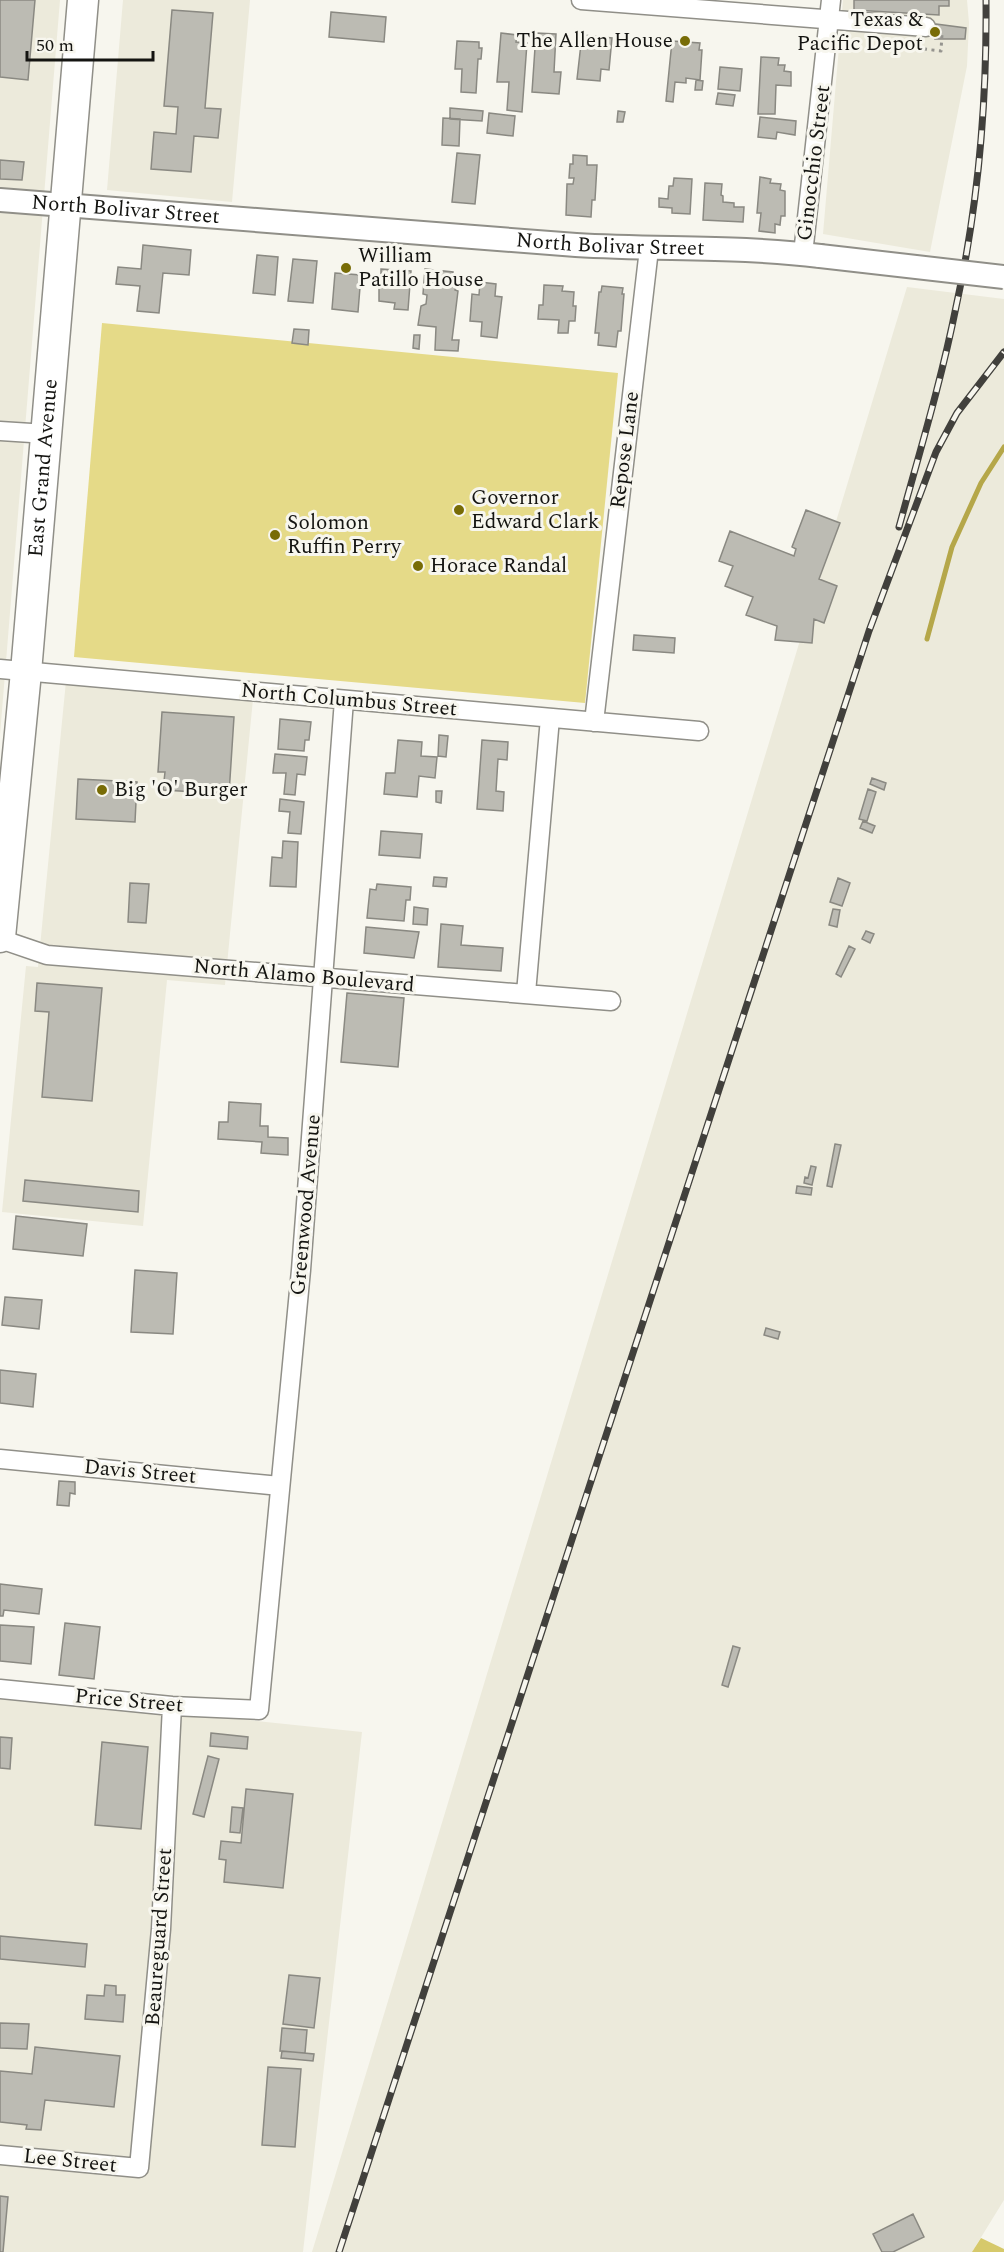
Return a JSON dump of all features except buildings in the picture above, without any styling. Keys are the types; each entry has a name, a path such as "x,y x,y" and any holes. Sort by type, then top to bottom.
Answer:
{"highway":[{"name":"East Grand Avenue","path":"0,938 13,670 47,434 83,0"}],"street":[{"path":"580,0 934,29"},
{"name":"Ginocchio Street","path":"812,255 831,0"},
{"name":"North Bolivar Street","path":"0,200 649,249 739,249 1004,277"},
{"name":"Repose Lane","path":"594,722 649,249"},
{"path":"0,430 47,434"},
{"name":"North Columbus Street","path":"13,670 699,731"},
{"name":"Greenwood Avenue","path":"259,1710 301,1270 344,700"},
{"path":"526,993 550,718"},
{"name":"North Alamo Boulevard","path":"0,938 47,955 610,1001"},
{"name":"Davis Street","path":"0,1459 280,1486"},
{"name":"Price Street","path":"0,1689 172,1706 259,1710"},
{"name":"Beaureguard Street","path":"139,2168 161,1929 172,1706"},
{"name":"Lee Street","path":"0,2154 139,2168"}],"path":[{"path":"924,50 941,51 934,29"}],"shaded area":[{"path":"0,0 60,0 0,735"},
{"path":"123,0 250,0 232,202 107,190"},
{"path":"843,0 967,0 969,23 967,66 930,252 823,234"},
{"path":"907,287 1004,299 1004,2200 972,2252 312,2252"},
{"path":"102,323 618,373 585,703 74,657"},
{"path":"66,681 253,699 225,985 167,980 143,1226 2,1212 26,966 38,967"},
{"path":"0,1694 362,1732 303,2252 0,2252"},
{"path":"981,2238 1004,2249 1004,2252 972,2252"}],"waterway":[{"path":"927,639 952,547 981,483 1004,447"}],"railway":[{"path":"899,527 944,363 964,269 980,155 985,77 986,0"},
{"path":"339,2252 869,631 936,452 957,413 1004,352"}],"place":[{"name":"Texas & Pacific Depot","path":"935,32"},
{"name":"The Allen House","path":"685,41"},
{"name":"William Patillo House","path":"346,268"},
{"name":"Governor Edward Clark","path":"459,510"},
{"name":"Solomon Ruffin Perry","path":"275,535"},
{"name":"Horace Randal","path":"418,566"},
{"name":"Big 'O' Burger","path":"102,790"}]}
